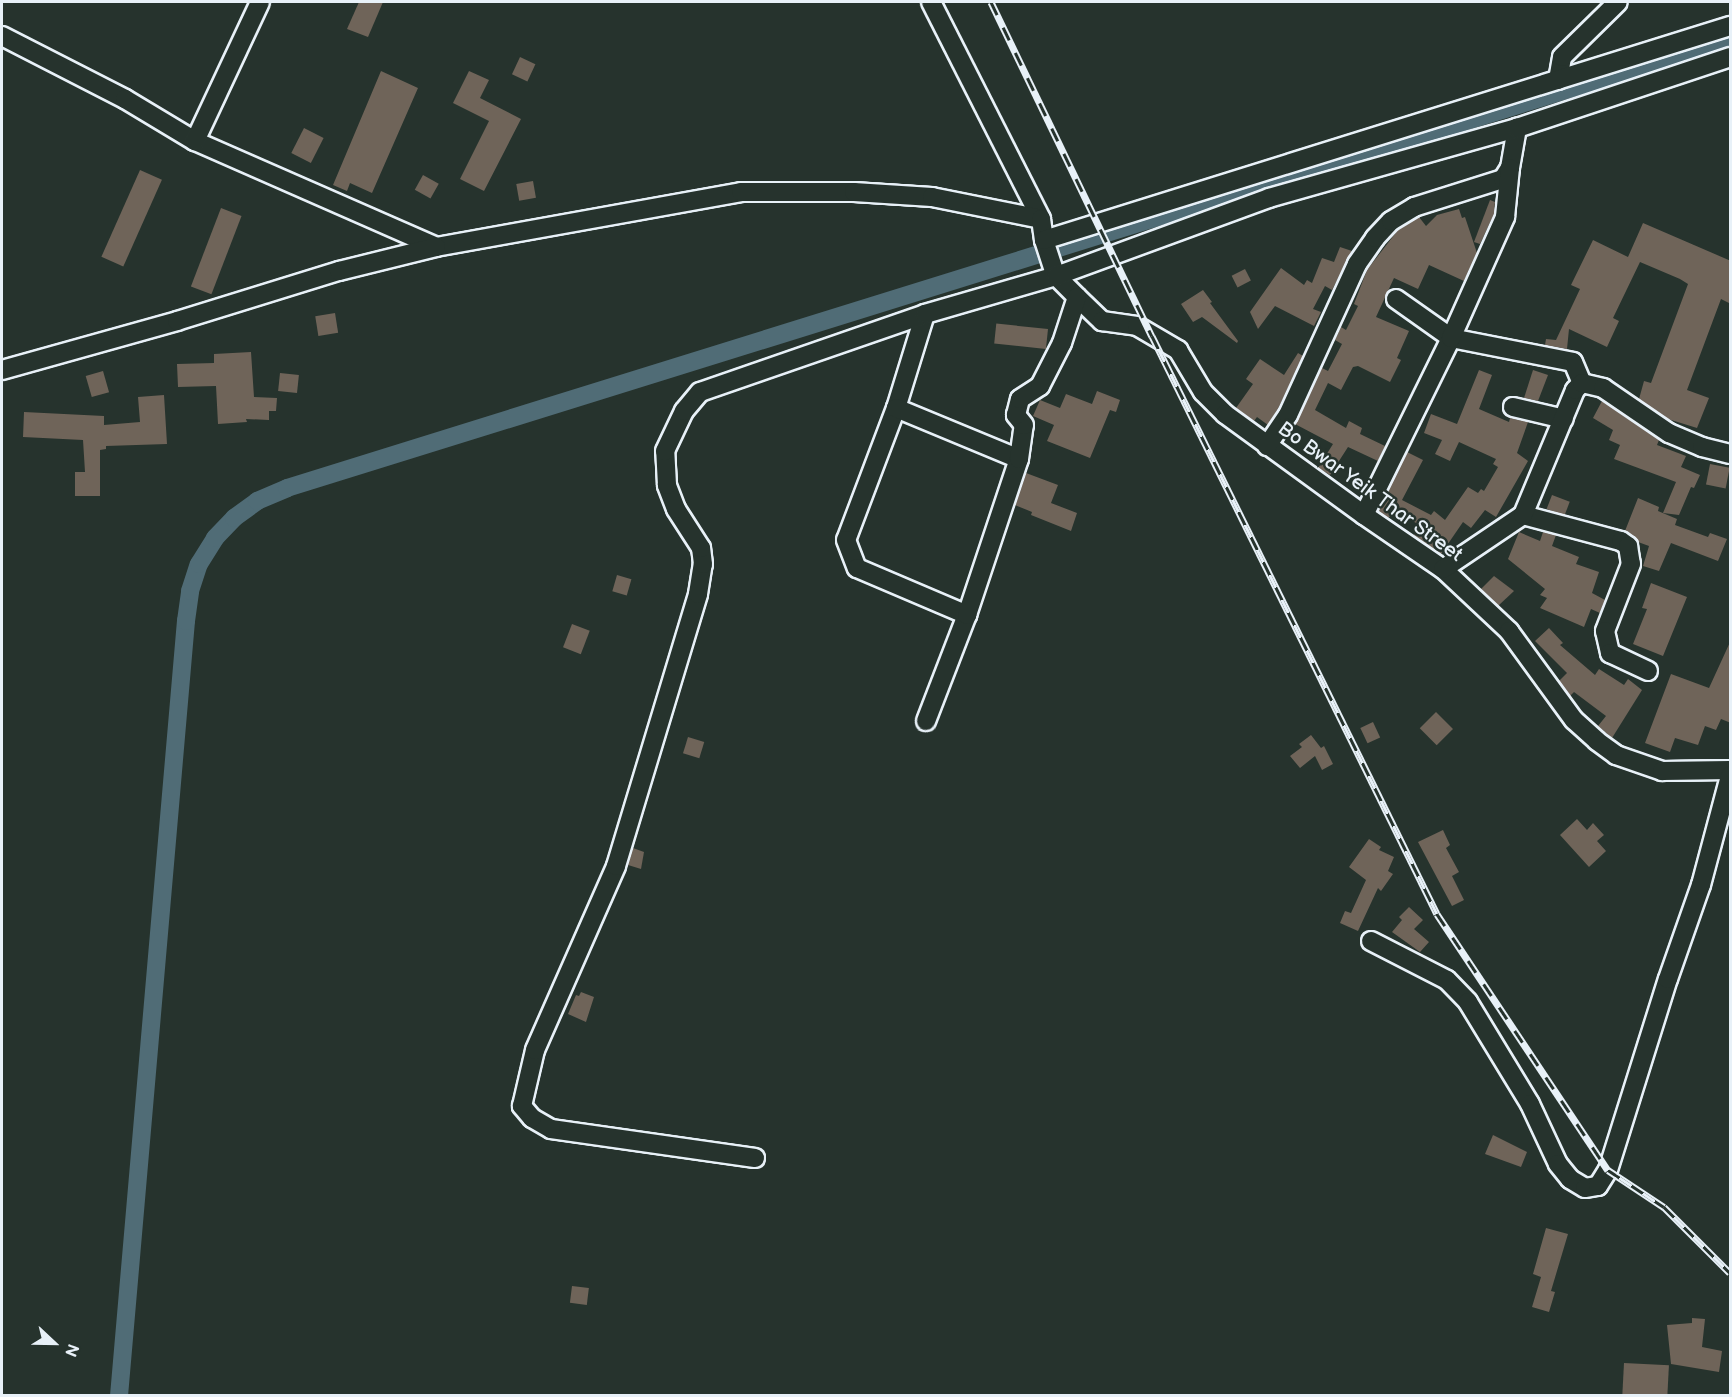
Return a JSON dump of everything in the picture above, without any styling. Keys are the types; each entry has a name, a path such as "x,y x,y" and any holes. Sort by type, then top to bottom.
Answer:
{"street":[{"path":"195,141 260,2"},
{"path":"931,2 1041,219 1044,240 1054,269"},
{"path":"1558,80 1562,57 1618,2"},
{"path":"1364,515 1451,338 1505,217 1517,128 1530,105 1558,80 1731,26"},
{"path":"2,36 125,99 195,141 436,247"},
{"path":"1044,240 1530,105 1731,57"},
{"path":"755,1158 551,1129 532,1118 522,1106 535,1050 616,866 698,594 703,564 701,548 676,509 667,485 665,451 684,411 700,392 729,380 1054,269 1269,198 1517,128"},
{"path":"1267,446 1288,415 1357,264 1375,238 1391,221 1414,207 1503,179 1510,168"},
{"path":"2,370 177,321 339,271 436,247 741,192 854,192 932,198 1041,219"},
{"name":"Bo Bwar Yeik Thar Street","path":"1054,269 1077,297 1102,321 1137,326 1178,350 1203,392 1225,414 1443,569 1509,631 1574,720 1616,755 1662,771 1731,770"},
{"path":"926,721 967,615 1019,459 1024,425 1016,415 1020,399 1040,386 1062,343 1077,297"},
{"path":"1396,299 1451,338 1573,362 1582,383"},
{"path":"925,314 896,408 846,540 857,568 967,615"},
{"path":"1443,569 1523,515 1575,390 1582,383"},
{"path":"1582,383 1603,388 1669,433 1702,447 1731,454"},
{"path":"1513,407 1564,419"},
{"path":"896,408 1019,459"},
{"path":"1523,515 1621,541 1628,546 1630,564 1605,631 1610,653 1648,671"},
{"path":"1371,941 1427,967 1447,980 1468,1002 1530,1104 1558,1164 1570,1179 1585,1188 1598,1186 1608,1170 1668,979 1701,885 1731,776"}],"building":[{"path":"359,2 383,2 368,37 347,29"},
{"path":"520,57 535,64 527,81 512,74"},
{"path":"381,71 418,88 372,193 350,183 347,191 333,185"},
{"path":"469,71 489,80 480,98 521,119 484,191 460,179 489,121 453,103"},
{"path":"304,128 324,138 311,163 291,153"},
{"path":"140,170 162,180 123,267 101,257"},
{"path":"423,175 439,184 431,199 415,190"},
{"path":"533,181 536,198 519,201 516,184"},
{"path":"1490,200 1495,202 1494,214 1480,244 1474,242"},
{"path":"221,208 242,216 211,294 191,286"},
{"path":"1459,209 1462,218 1465,217 1477,253 1464,281 1429,265 1418,289 1394,278 1376,317 1409,331 1397,358 1401,360 1390,382 1358,366 1353,367 1341,390 1328,383 1315,410 1346,428 1349,421 1362,428 1360,434 1385,446 1378,461 1348,447 1330,475 1318,468 1333,444 1295,424 1322,368 1328,371 1342,344 1335,340 1341,327 1346,330 1358,306 1354,304 1367,270 1398,230 1419,217 1426,226 1437,215"},
{"path":"1643,223 1731,261 1731,304 1721,299 1687,390 1709,398 1697,428 1668,419 1639,399 1644,381 1651,383 1688,284 1680,279 1640,262 1613,318 1619,321 1607,347 1569,329 1567,349 1545,345 1546,339 1556,340 1580,289 1571,285 1593,240 1628,257"},
{"path":"1340,247 1352,251 1332,290 1325,286 1313,309 1321,312 1314,326 1275,306 1258,329 1250,312 1281,268 1304,285 1307,280 1312,283 1322,258 1334,262"},
{"path":"1245,269 1251,281 1238,287 1232,276"},
{"path":"1203,290 1238,341 1237,343 1202,317 1193,322 1181,304"},
{"path":"335,313 338,333 318,336 315,316"},
{"path":"996,324 1048,329 1046,349 994,343"},
{"path":"251,352 254,397 277,398 276,411 269,411 269,420 246,419 247,422 218,424 216,386 178,387 177,364 214,363 214,354"},
{"path":"1298,353 1303,356 1268,425 1257,417 1254,421 1236,408 1253,384 1246,379 1260,359 1284,375"},
{"path":"1479,370 1492,375 1479,409 1509,422 1510,418 1528,422 1517,453 1528,461 1496,517 1485,510 1471,528 1463,522 1441,554 1414,535 1420,525 1395,512 1388,518 1378,511 1407,452 1423,460 1402,500 1431,515 1434,511 1445,520 1468,487 1478,493 1481,489 1484,491 1498,467 1493,464 1496,459 1459,442 1450,461 1435,454 1442,440 1424,433 1431,414 1457,424"},
{"path":"1533,370 1548,375 1538,401 1524,398"},
{"path":"103,371 109,392 92,397 86,376"},
{"path":"280,373 299,375 297,393 278,391"},
{"path":"1097,391 1120,400 1116,412 1110,410 1090,458 1047,441 1054,425 1033,416 1040,400 1060,408 1066,394 1092,404"},
{"path":"164,395 167,444 106,446 106,449 100,450 100,496 75,496 75,472 85,472 83,440 23,437 24,412 104,416 104,425 140,422 138,397"},
{"path":"1602,401 1659,440 1657,445 1686,456 1681,467 1700,475 1694,488 1691,487 1679,515 1663,513 1676,482 1614,459 1620,445 1609,440 1613,430 1593,418"},
{"path":"1710,464 1730,468 1726,488 1706,485"},
{"path":"1026,473 1058,485 1051,503 1077,513 1071,531 1031,515 1032,512 1015,505"},
{"path":"1552,495 1570,502 1564,516 1547,509"},
{"path":"1638,498 1659,507 1658,511 1677,519 1675,525 1708,537 1710,533 1727,539 1718,561 1671,543 1659,571 1643,566 1649,546 1638,542 1625,531"},
{"path":"1519,532 1540,541 1543,532 1556,535 1552,546 1579,557 1576,564 1599,572 1592,593 1605,600 1600,613 1591,609 1584,627 1540,608 1547,598 1540,595 1545,589 1508,559"},
{"path":"617,575 631,579 627,595 612,591"},
{"path":"1494,576 1514,591 1498,606 1481,589"},
{"path":"1651,583 1687,597 1663,656 1633,644 1647,609 1642,608"},
{"path":"572,624 590,631 581,654 563,647"},
{"path":"1549,628 1563,643 1560,645 1595,675 1599,669 1624,685 1628,679 1642,690 1612,738 1598,726 1606,716 1574,692 1570,696 1559,681 1567,673 1535,641"},
{"path":"1731,640 1731,723 1721,719 1716,730 1705,726 1698,745 1675,738 1670,752 1645,743 1671,674 1709,688"},
{"path":"1436,712 1453,729 1437,745 1420,728"},
{"path":"1373,722 1380,737 1367,743 1360,728"},
{"path":"1311,735 1321,748 1324,746 1333,764 1322,770 1315,756 1300,768 1290,756 1302,747 1299,744"},
{"path":"688,737 704,742 699,758 683,753"},
{"path":"1577,819 1587,830 1593,823 1604,835 1597,841 1606,851 1589,867 1560,835"},
{"path":"1443,830 1450,845 1446,848 1459,872 1452,876 1464,900 1452,906 1418,842"},
{"path":"1369,839 1381,847 1379,850 1394,857 1388,871 1393,874 1381,891 1378,888 1358,931 1340,923 1345,911 1351,913 1366,880 1349,867"},
{"path":"633,848 644,852 641,869 628,865"},
{"path":"1409,907 1423,920 1414,929 1429,942 1420,952 1392,932 1402,920 1399,917"},
{"path":"581,992 594,997 586,1022 568,1014 576,995 579,996"},
{"path":"1493,1135 1527,1152 1521,1167 1485,1154"},
{"path":"1546,1228 1568,1234 1551,1291 1555,1292 1549,1312 1532,1307 1541,1277 1533,1274"},
{"path":"572,1286 589,1288 587,1305 570,1303"},
{"path":"1692,1318 1705,1319 1702,1347 1722,1351 1719,1372 1671,1364 1667,1325 1692,1323"},
{"path":"1624,1363 1669,1365 1667,1396 1622,1395"}],"waterway":[{"path":"119,1396 186,621 190,591 199,564 215,538 234,518 257,501 287,488 1730,39"}],"railway":[{"path":"991,2 1152,336 1437,914 1608,1170 1664,1207 1730,1273"}]}
